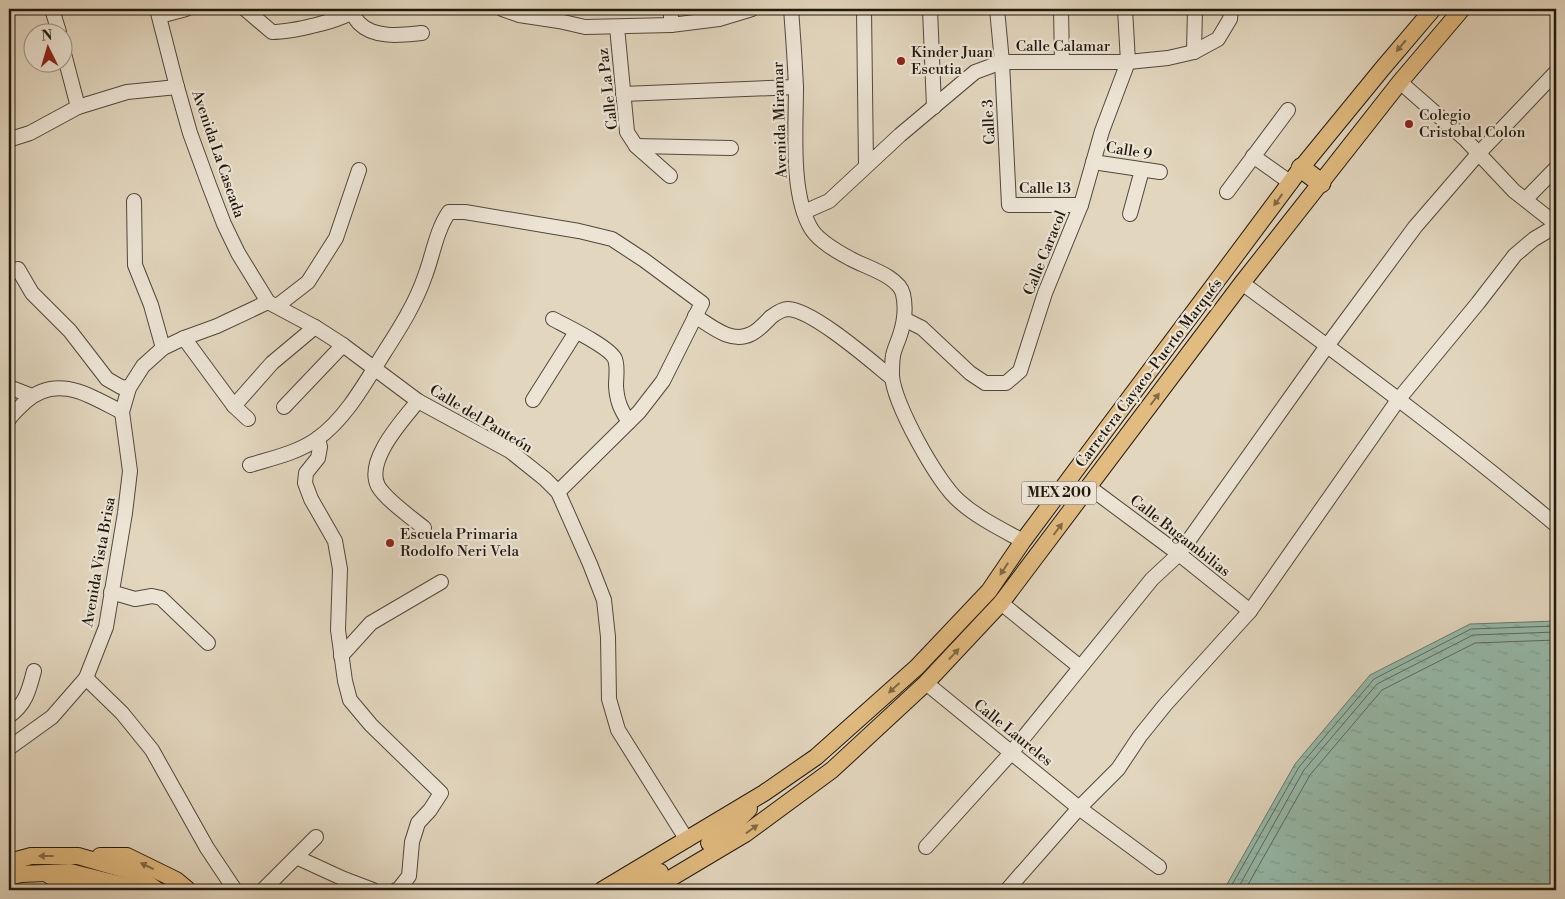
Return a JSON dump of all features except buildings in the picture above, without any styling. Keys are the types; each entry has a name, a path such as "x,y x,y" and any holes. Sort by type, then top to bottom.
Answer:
{"highway":[{"path":"1296,176 1321,182"}],"main road":[{"name":"Carretera Cayaco-Puerto Marqués","path":"602,890 764,793 816,757 917,667 989,591 1023,541 1296,176 1433,9"},
{"name":"Carretera Cayaco-Puerto Marqués","path":"650,890 745,834 832,770 926,683 1001,603 1242,283 1400,82 1462,9"},
{"path":"629,890 724,834 764,793"},
{"path":"9,862 31,856 127,856 176,880 188,890"},
{"path":"78,856 130,871 156,890"},
{"path":"9,877 21,874 70,872 126,886 131,890"},
{"path":"46,873 64,885 81,890"}],"street":[{"path":"52,9 56,22"},
{"path":"158,13 186,9"},
{"path":"245,9 272,32 284,32 332,20 354,11 360,24 376,33 404,35 422,33"},
{"path":"502,9 518,15 585,27 671,25 719,19 752,9"},
{"path":"671,9 671,25"},
{"name":"Avenida Miramar","path":"791,9 796,87 795,152 799,191 804,212 811,229 818,237 851,260 871,268 892,280 903,292 904,319 893,355 892,378 904,415 945,485 958,500 974,513 1023,541"},
{"path":"864,9 866,166"},
{"path":"930,9 934,107"},
{"name":"Calle 3","path":"998,9 1009,205"},
{"path":"1060,9 1062,62"},
{"name":"Calle Caracol","path":"904,319 922,328 970,373 985,383 1006,383 1020,371 1045,293 1082,204 1102,130 1128,62 1125,9"},
{"path":"1194,9 1194,52"},
{"name":"Calle Calamar","path":"804,212 829,201 900,134 975,72 1002,62 1128,62 1168,58 1194,52 1218,38 1230,19 1231,9"},
{"name":"Avenida La Cascada","path":"158,13 190,132 224,224 242,260 273,304"},
{"name":"Calle La Paz","path":"617,27 627,132 636,146 670,176"},
{"path":"69,72 78,107"},
{"path":"926,847 1011,752 1152,579 1179,554 1327,346 1416,228 1478,154 1556,72"},
{"path":"1007,890 1079,808 1118,768 1140,736 1165,705 1250,611 1398,400 1515,255 1534,239 1556,225 1514,191 1465,139 1400,82"},
{"path":"9,136 11,138 30,133 78,107 128,92 177,87"},
{"path":"623,94 796,87"},
{"path":"1226,192 1288,110"},
{"name":"Calle La Paz","path":"636,146 731,148"},
{"path":"1253,156 1296,176"},
{"name":"Calle 9","path":"1093,162 1160,172"},
{"path":"1526,199 1556,168"},
{"name":"Avenida Vista Brisa","path":"9,748 52,717 86,678 106,627 130,471 122,412 129,388 143,366 163,348 273,304 308,282 336,238 358,170"},
{"path":"1130,214 1142,170"},
{"path":"134,201 135,265 151,306 163,348"},
{"name":"Calle 13","path":"1009,205 1082,204"},
{"path":"250,465 302,448 332,426 353,400 405,320 425,277 442,222 449,212 474,214 579,231 612,239 702,303 662,381 640,412 558,492"},
{"path":"18,269 32,293 70,331 107,379 121,387 129,388"},
{"path":"1242,283 1512,487 1556,525"},
{"name":"Calle del Panteón","path":"273,304 315,327 342,345 418,401 510,451 558,492 604,600 608,637 609,699 618,730 687,840"},
{"path":"695,316 728,336 740,338 752,334 774,315 786,309 799,311 827,327 892,378"},
{"path":"553,319 604,348 615,358 619,407 630,422"},
{"path":"234,406 272,364 315,327"},
{"path":"533,400 576,332"},
{"path":"184,338 234,406 248,419"},
{"path":"284,407 342,345"},
{"path":"9,387 32,396"},
{"path":"9,420 12,414 32,396 51,388 68,388 80,392 122,412"},
{"path":"418,401 390,436 379,455 376,469 378,485 395,505 424,528"},
{"path":"318,438 320,447 318,458 306,473 305,483 311,499 335,541 340,569 338,630 345,681 350,700 371,726 441,793 430,810 418,823 412,842 409,876 396,890"},
{"name":"Calle Bugambilias","path":"1089,487 1179,554 1250,611"},
{"path":"341,656 371,623 441,582"},
{"path":"111,592 135,598 152,596 161,598 208,643"},
{"path":"1001,603 1080,667"},
{"path":"9,716 17,710 28,694 34,671"},
{"path":"86,678 122,713 152,750 207,848 235,890"},
{"name":"Calle Laureles","path":"926,683 1079,808 1159,867"},
{"path":"263,890 316,837"},
{"path":"296,857 373,890"}],"water":[{"path":"1556,621 1556,890 1220,890 1226,886 1295,764 1370,675 1470,624"}],"place":[{"name":"Kinder Juan Escutia","path":"901,61"},
{"name":"Colegio Cristobal Colon","path":"1409,124"},
{"name":"Escuela Primaria Rodolfo Neri Vela","path":"390,543"}]}
